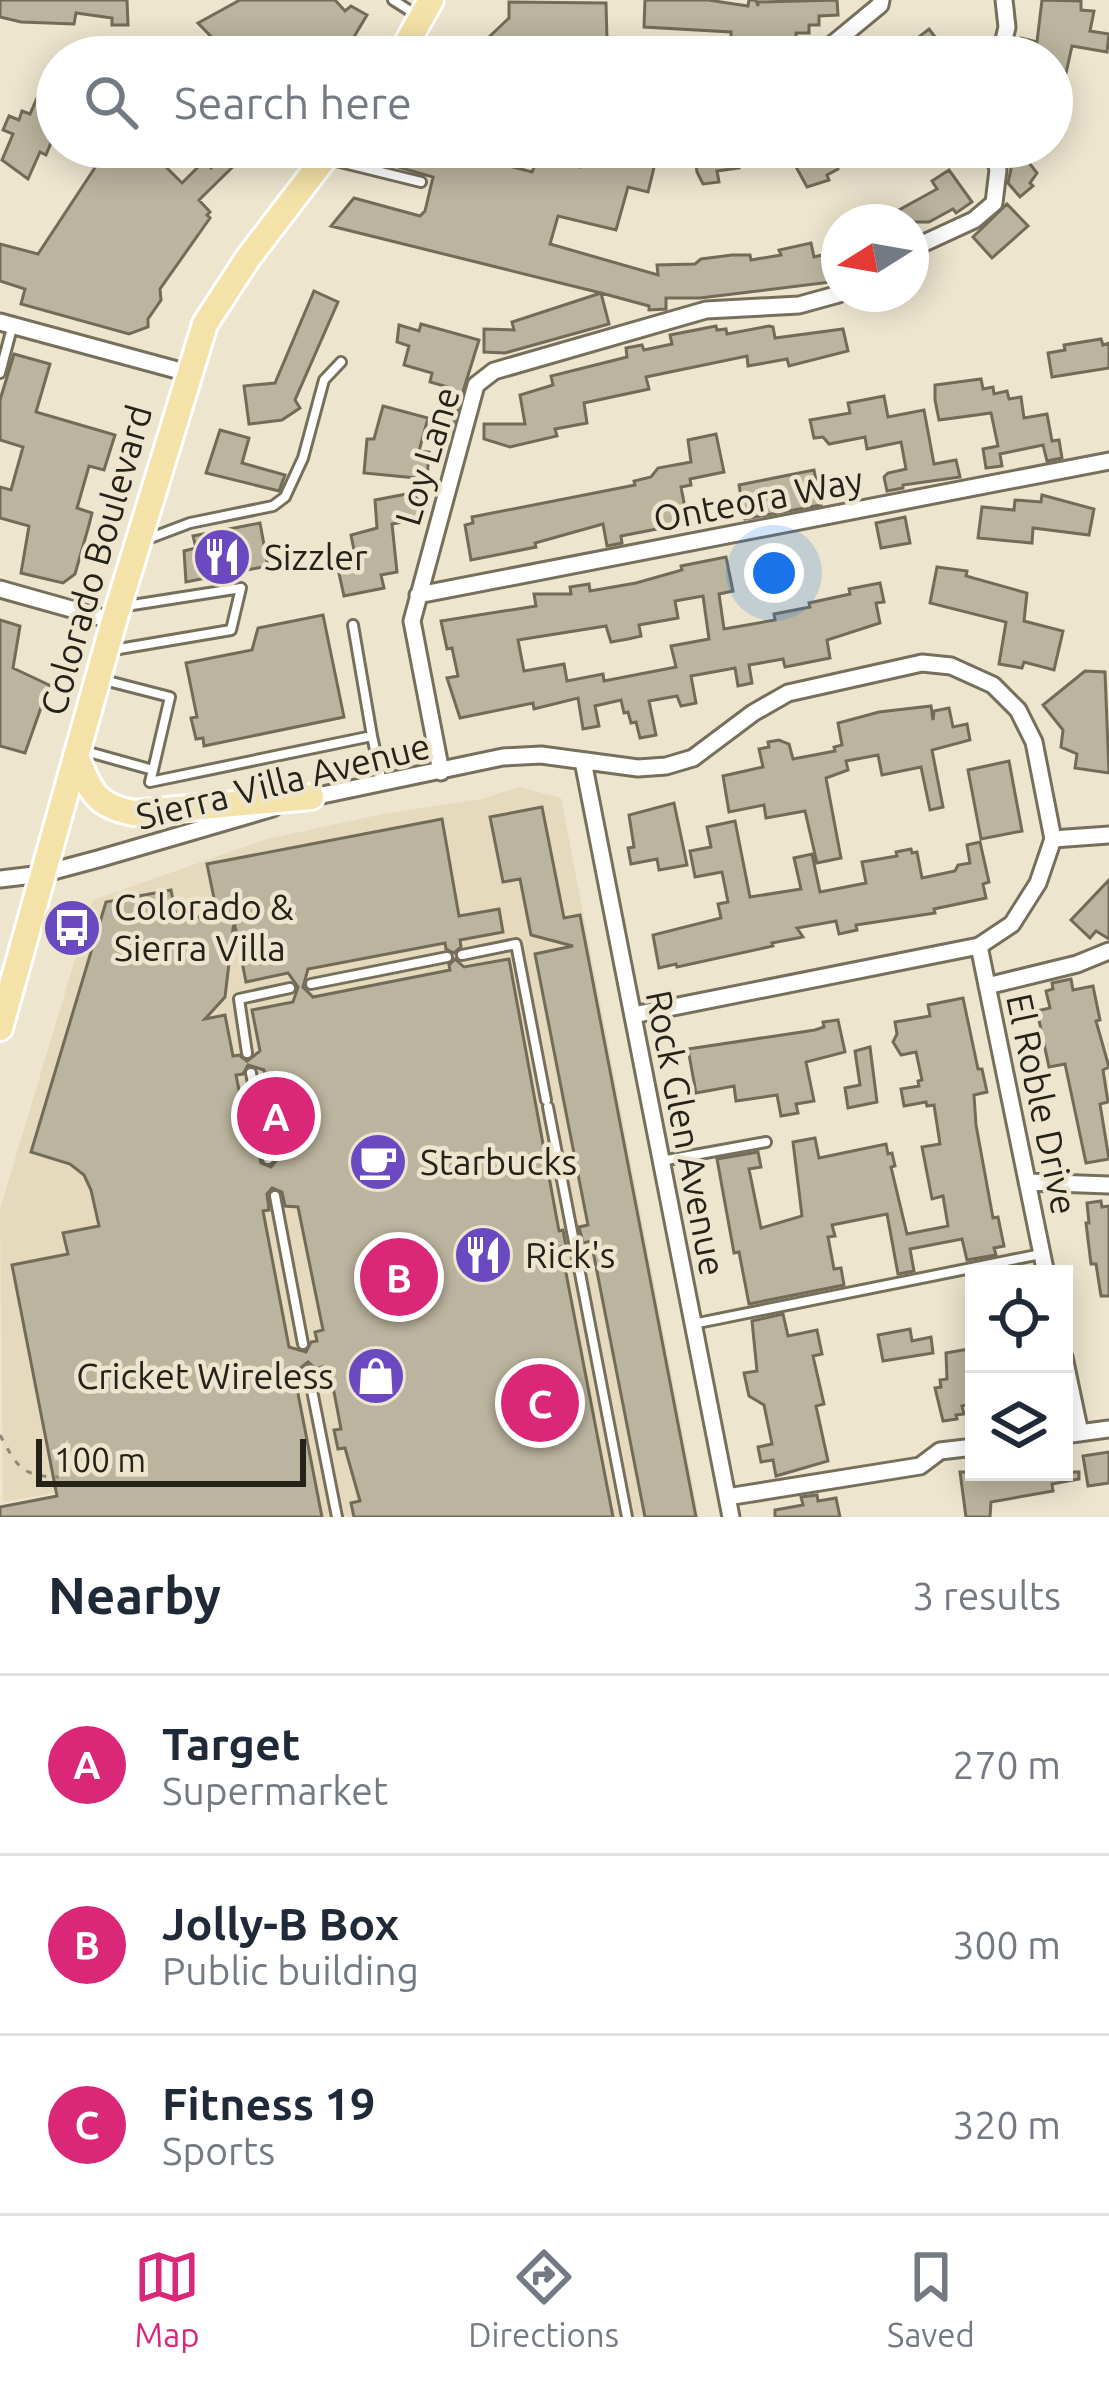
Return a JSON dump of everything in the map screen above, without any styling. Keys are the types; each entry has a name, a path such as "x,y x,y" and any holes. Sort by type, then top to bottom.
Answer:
{"main road":[{"path":"411,36 426,9"},
{"name":"Colorado Boulevard","path":"0,1028 105,651 205,324 318,168"},
{"path":"77,752 90,789 106,808 134,813 310,797"}],"street":[{"path":"842,36 881,0"},
{"path":"1004,0 1005,36"},
{"path":"929,241 974,220 994,203 997,168"},
{"name":"Loy Lane","path":"441,772 412,628 470,395 484,376 706,310 800,305 821,299"},
{"path":"6,324 188,373"},
{"name":"Onteora Way","path":"418,595 1109,461"},
{"path":"0,590 116,615"},
{"name":"Sierra Villa Avenue","path":"0,879 42,874 310,797 503,757 541,755 638,768 666,766 693,758 788,693 922,663 951,666 993,686 1018,710 1034,742 1053,838"},
{"name":"Rock Glen Avenue","path":"583,761 731,1517"},
{"path":"633,1015 979,946 1012,924 1039,883 1053,838 1109,835"},
{"name":"El Roble Drive","path":"979,946 1044,1265"},
{"path":"987,986 1077,964 1109,951"},
{"path":"1027,1182 1109,1185"},
{"path":"1073,1434 1109,1429"},
{"path":"727,1497 920,1466 940,1451 965,1448"}],"lane":[{"path":"393,0 426,9"},
{"path":"377,168 421,182"},
{"path":"0,373 6,324"},
{"path":"138,542 190,524 273,506 285,497 303,458 324,380 341,362"},
{"path":"105,651 231,630 241,588 116,615"},
{"path":"353,625 382,783"},
{"path":"98,679 170,697 150,782 373,736"},
{"path":"77,752 153,770"},
{"path":"462,955 516,944 627,1517"},
{"path":"311,984 447,958"},
{"path":"228,994 238,999 290,988"},
{"path":"238,999 247,1053"},
{"path":"251,1072 268,1159"},
{"path":"662,1161 766,1142"},
{"path":"275,1196 303,1344"},
{"path":"693,1324 1042,1254"},
{"path":"308,1370 337,1517"}],"path":[{"path":"0,1435 19,1467 29,1474 59,1477"}],"shaded area":[{"path":"520,787 561,798 699,1517 101,1517 94,1486 3,1502 0,1209 93,900 267,839 481,799"}],"building":[{"path":"0,0 127,0 128,25 76,13 74,24 21,22 0,17"},
{"path":"240,0 335,0 345,11 351,6 367,15 354,36 211,36 198,23"},
{"path":"645,0 708,0 748,6 749,0 756,0 758,6 758,2 837,0 838,15 819,16 819,25 809,25 809,33 796,36 731,36 731,32 644,27"},
{"path":"1042,0 1081,1 1081,10 1094,11 1090,31 1109,34 1107,52 1073,46 1073,36 1038,36"},
{"path":"509,2 606,3 607,36 490,36 509,18"},
{"path":"36,100 36,161 28,179 2,160 13,134 3,130 9,116 19,120 22,111 30,114"},
{"path":"95,168 167,168 182,183 197,168 232,168 199,200 210,218 160,289 161,300 148,327 129,334 21,304 25,289 0,281 0,244 38,254"},
{"path":"402,168 532,172 534,168 654,168 648,192 628,187 616,230 558,216 550,244 658,275 657,265 695,264 732,255 750,255 751,260 811,243 814,257 821,255 821,283 666,298 666,309 649,310 649,306 601,293 331,226 354,198 420,216 433,177"},
{"path":"697,168 739,168 717,171 719,182 703,184"},
{"path":"797,168 838,168 827,175 829,180 807,187"},
{"path":"1033,168 1037,173 1030,183 1033,186 1020,197 1008,183 1011,169"},
{"path":"949,170 972,202 929,222 929,204 910,204 937,189 932,181"},
{"path":"1007,204 1028,226 992,258 973,237"},
{"path":"314,291 338,302 295,400 300,408 282,420 249,424 244,386 275,383"},
{"path":"601,293 609,324 505,353 484,352 484,329 514,330 512,322"},
{"path":"421,324 479,340 452,427 437,424 448,387 430,382 432,373 404,365 409,346 397,342 399,325 419,331"},
{"path":"716,326 727,334 769,326 775,338 843,329 848,351 789,366 787,359 748,366 747,356 646,377 649,389 584,403 587,423 555,429 557,436 510,447 484,439 484,424 525,424 520,395 553,385 551,376 627,357 626,348 672,344 670,335"},
{"path":"1101,339 1103,345 1109,343 1109,368 1052,377 1048,353 1065,350 1064,345"},
{"path":"14,354 50,364 36,412 115,435 104,470 89,466 77,508 92,513 75,574 63,583 21,573 29,526 0,518 0,487 11,490 23,447 0,440 0,400"},
{"path":"981,379 983,389 993,387 994,394 1007,391 1009,399 1021,397 1024,418 1047,414 1052,441 1059,440 1062,458 1047,461 1043,445 1000,454 1002,466 986,468 983,449 998,446 991,413 939,420 935,400 935,385"},
{"path":"884,396 888,417 924,410 934,464 956,460 960,477 887,491 884,477 906,469 901,442 867,449 865,437 829,444 823,437 814,438 810,420 850,413 848,403"},
{"path":"383,406 428,418 419,451 429,452 427,479 364,473 367,439 374,439"},
{"path":"220,430 249,438 242,463 285,475 279,491 206,473"},
{"path":"716,434 724,472 690,479 691,485 681,487 688,523 621,536 622,543 607,546 603,524 535,543 536,547 471,560 465,525 473,523 472,517 635,485 634,481 651,477 658,468 691,462 688,440"},
{"path":"814,470 821,505 745,519 739,485"},
{"path":"412,493 423,506 420,519 392,524 397,572 381,575 384,588 344,596 338,569 357,565 351,535 377,528 375,500"},
{"path":"1042,495 1094,509 1089,535 1033,528 1032,543 978,538 982,507 1014,510 1015,500 1041,502"},
{"path":"905,517 910,543 881,548 876,523"},
{"path":"260,523 268,566 186,582 184,551 196,548 193,536"},
{"path":"726,557 733,591 719,594 724,629 775,620 774,614 880,583 884,602 876,603 880,623 827,640 830,658 785,667 783,659 749,665 752,683 738,686 735,668 691,676 696,703 681,706 677,696 649,701 656,735 640,738 621,700 595,706 599,726 583,729 578,698 460,718 447,678 458,676 441,621 536,606 534,594 571,594 570,587 589,584 590,591 636,583 682,570 681,566","holes":["703,596 709,639 671,646 676,667 604,681 603,674 567,681 564,664 524,671 518,640 606,626 611,642 641,636 639,625 678,618 675,601"]},
{"path":"937,567 967,571 966,576 1027,593 1024,621 1063,631 1054,670 1024,662 1022,668 999,664 1006,622 930,603"},
{"path":"323,615 344,717 204,746 203,738 196,739 191,718 197,717 186,663 252,650 258,628"},
{"path":"0,620 20,626 13,668 49,685 25,753 0,746"},
{"path":"1085,671 1105,672 1109,773 1075,768 1077,754 1061,747 1063,730 1043,705"},
{"path":"931,706 933,720 934,711 949,708 953,727 967,724 970,740 932,750 943,807 930,810 921,767 882,775 878,755 846,761 848,770 826,778 841,858 817,863 805,811 766,818 764,805 729,812 723,776 763,767 759,749 769,747 768,742 789,744 793,759 835,751 834,747 842,745 838,723"},
{"path":"1009,761 1022,831 981,839 968,770"},
{"path":"674,803 687,865 659,870 657,859 631,864 628,848 634,847 629,815"},
{"path":"542,807 564,918 580,915 696,1517 645,1517 591,1241 583,1243 579,1227 588,1225 535,954 573,946 531,935 520,879 503,882 490,817"},
{"path":"442,819 459,916 499,909 503,932 460,940 461,947 454,953 445,943 308,969 303,987 313,997 450,970 455,959 464,967 509,959 613,1517 354,1517 351,1503 360,1501 345,1448 338,1449 334,1430 341,1429 331,1376 324,1377 322,1367 316,1369 308,1362 294,1373 322,1517 0,1517 0,1507 57,1496 12,1265 68,1254 63,1233 99,1226 84,1175 70,1164 31,1152 106,902 171,890 177,921 217,913 207,864","holes":["234,921 246,982 288,973 298,987 293,1002 252,1010 260,1051 247,1061 233,1056 225,1015 205,1019 225,997","248,1065 264,1070 278,1145 271,1167 261,1163 258,1149 251,1150 236,1075 243,1074","272,1188 282,1192 285,1206 298,1207 323,1330 315,1332 317,1341 306,1352 289,1347 263,1211 269,1210 267,1194"]},
{"path":"735,821 750,897 801,889 794,858 812,854 820,892 866,883 862,862 911,849 917,852 922,878 955,871 958,865 970,863 967,845 980,842 989,882 983,884 986,898 934,909 935,913 856,925 857,930 839,934 836,921 797,928 803,937 659,968 653,935 721,918 718,904 728,902 722,872 695,877 690,851 711,847 707,827"},
{"path":"1109,880 1109,939 1096,931 1090,938 1071,920"},
{"path":"1071,979 1073,990 1093,986 1100,1020 1096,1021 1109,1067 1103,1070 1108,1102 1100,1104 1109,1159 1086,1163 1065,1064 1049,1067 1037,1011 1050,1008 1046,991 1053,989 1052,983"},
{"path":"963,998 987,1092 974,1095 976,1125 993,1218 998,1217 1004,1246 994,1248 996,1255 967,1260 962,1239 910,1249 914,1271 898,1274 887,1214 832,1225 835,1236 828,1237 834,1269 841,1268 844,1285 749,1304 739,1252 734,1253 717,1159 758,1152 761,1167 749,1169 761,1228 802,1216 793,1142 815,1138 819,1158 886,1144 888,1154 892,1153 907,1234 948,1226 943,1196 932,1199 922,1147 940,1144 934,1105 904,1106 901,1089 919,1086 922,1080 916,1052 901,1055 893,1042 895,1022 930,1016 928,1005"},
{"path":"838,1020 845,1052 806,1062 814,1101 796,1104 798,1113 781,1116 777,1095 736,1101 734,1086 696,1093 688,1049 815,1030 824,1027 823,1022"},
{"path":"870,1047 877,1102 848,1108 845,1088 860,1085 855,1051"},
{"path":"1101,1201 1102,1207 1109,1206 1109,1296 1101,1296 1086,1223 1087,1203"},
{"path":"783,1314 788,1336 817,1330 822,1354 813,1356 824,1404 816,1406 828,1461 776,1476 773,1460 761,1462 758,1447 772,1444 764,1405 749,1396 744,1373 757,1371 752,1321"},
{"path":"910,1329 912,1341 931,1337 933,1353 883,1361 878,1335"},
{"path":"965,1350 965,1406 957,1419 943,1421 935,1388 947,1379 946,1353"},
{"path":"1109,1452 1109,1483 1088,1486 1083,1456"},
{"path":"960,1472 965,1472 965,1481 1068,1481 1052,1484 1053,1491 991,1502 990,1517 966,1517"},
{"path":"817,1495 818,1501 836,1498 840,1517 775,1517 775,1510 803,1505 801,1497"}],"place":[{"name":"Sizzler","path":"222,557"},
{"name":"Colorado & Sierra Villa","path":"72,928"},
{"name":"Target","path":"276,1116"},
{"name":"Starbucks","path":"378,1162"},
{"name":"Rick's","path":"483,1255"},
{"name":"Jolly-B Box","path":"399,1277"},
{"name":"Cricket Wireless","path":"376,1376"},
{"name":"Fitness 19","path":"540,1403"}]}
